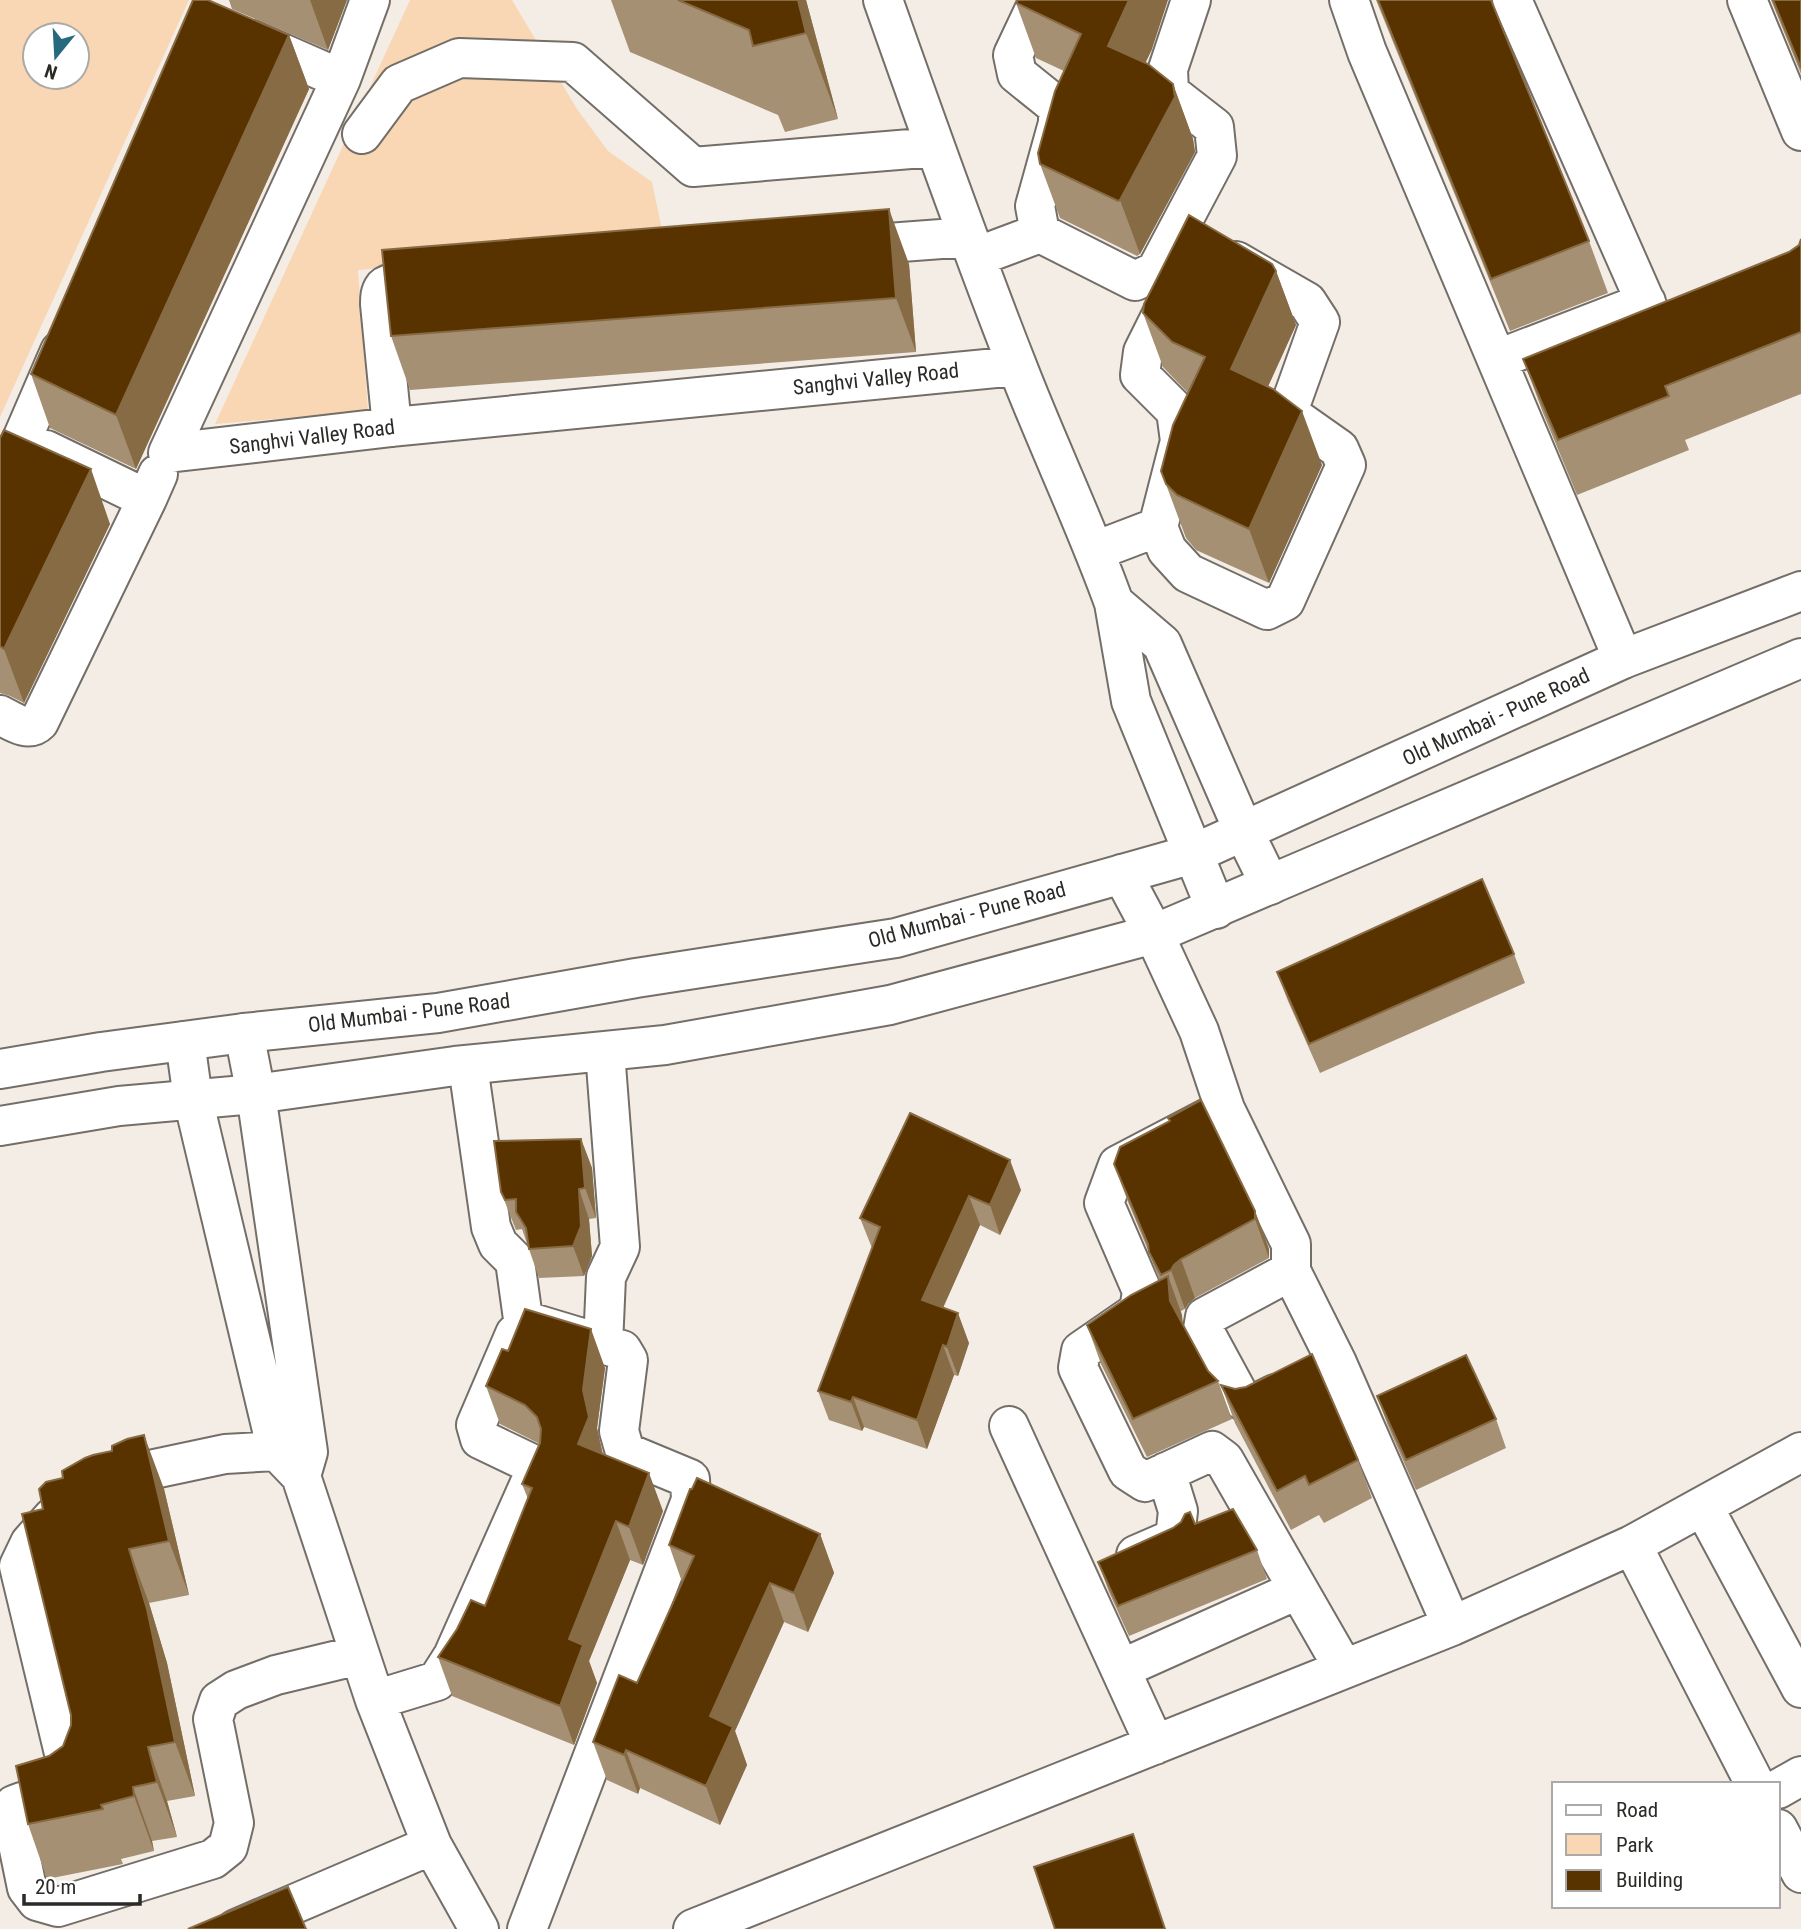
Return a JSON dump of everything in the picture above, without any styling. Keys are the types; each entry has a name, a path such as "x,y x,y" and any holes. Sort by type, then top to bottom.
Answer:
{"street":[{"path":"0,715 26,727 39,722 148,499 341,79 370,0"},
{"path":"883,0 934,147 1017,366 1095,551 1114,603 1131,701 1216,909"},
{"path":"1039,0 1013,55 1017,74 1059,107 1058,123 1035,206 1041,233"},
{"path":"815,249 972,247 1041,233 1135,281 1156,271 1217,156 1214,127 1169,92 1168,69 1191,0"},
{"path":"1349,0 1367,52 1498,359 1527,396 1623,659"},
{"path":"1512,0 1646,302 1676,337 1626,356"},
{"path":"1747,0 1801,131"},
{"path":"216,25 341,79"},
{"path":"362,134 399,84 459,58 573,62 693,167 934,147"},
{"path":"1208,244 1307,302 1320,322 1290,406 1295,418 1339,449 1346,465 1285,601 1267,610 1188,573 1167,550 1158,527 1180,440 1176,411 1140,375 1143,352 1194,250 1208,244"},
{"path":"392,427 381,293 385,286 393,283 475,276"},
{"path":"1498,359 1646,302"},
{"path":"0,483 22,439 71,324"},
{"name":"Sanghvi Valley Road","path":"168,453 392,427 1017,366"},
{"path":"22,439 148,499"},
{"path":"1095,551 1158,527"},
{"name":"Old Mumbai - Pune Road","path":"0,1069 244,1033 438,1013 636,978 896,938 1193,854 1623,659 1801,592"},
{"path":"1114,603 1162,644 1270,885"},
{"path":"0,1126 119,1106 256,1094 468,1066 665,1045 890,1005 1154,934 1801,658"},
{"path":"1122,874 1154,934 1199,1031 1225,1109 1291,1244 1291,1271 1316,1373 1452,1626"},
{"path":"244,1033 256,1094 308,1452 289,1463 225,1454 140,1472 53,1517 30,1543 19,1566 69,1774 66,1787 57,1793 14,1805 12,1815 27,1888 37,1901 58,1907 213,1859 228,1847 234,1824 213,1719 219,1701 236,1690 276,1675 359,1655"},
{"path":"185,1041 193,1099 289,1463 375,1700 432,1845 479,1929"},
{"path":"603,1345 606,1277 620,1247 605,1052"},
{"path":"468,1066 491,1227 498,1244 515,1261 524,1326"},
{"path":"1225,1109 1118,1165 1104,1203 1142,1291 1141,1301 1139,1311 1081,1351 1078,1368 1128,1471 1145,1482 1212,1451 1224,1460 1343,1669"},
{"path":"1291,1271 1205,1317 1203,1329 1241,1399 1251,1406 1316,1373"},
{"path":"375,1700 436,1681 453,1656 534,1474 530,1463 480,1439 476,1425 516,1334 529,1322 622,1350 628,1360 619,1431 625,1451 690,1479 691,1500 527,1929"},
{"path":"1009,1426 1155,1745"},
{"path":"693,1929 1452,1626 1632,1545 1801,1452"},
{"path":"1080,1580 1175,1538 1178,1511 1166,1472"},
{"path":"1703,1506 1801,1688"},
{"path":"1632,1545 1754,1782"},
{"path":"1121,1670 1297,1590"},
{"path":"1780,1788 1801,1776"},
{"path":"1780,1833 1801,1873"},
{"path":"236,1929 312,1914 432,1845"}],"green space":[{"path":"0,0 189,0 0,417"},
{"path":"410,0 512,0 577,109 608,151 652,182 665,244 358,270 368,411 215,424"}],"building":[{"path":"193,0 208,0 289,35 116,415 31,374"},
{"path":"678,0 798,0 806,33 753,46 749,30"},
{"path":"1018,0 1129,0 1108,46 1148,64 1173,84 1175,97 1120,200 1040,164 1038,153 1055,91 1081,34 1016,3"},
{"path":"1378,0 1491,0 1589,241 1491,279"},
{"path":"1773,0 1801,0 1801,68"},
{"path":"889,209 896,298 391,336 382,250"},
{"path":"1189,215 1272,264 1276,271 1231,369 1273,389 1302,411 1249,529 1177,495 1166,484 1161,471 1173,425 1205,357 1172,342 1143,313 1144,304"},
{"path":"1801,239 1801,332 1665,386 1669,396 1558,440 1523,359 1789,252 1799,245"},
{"path":"4,430 91,469 4,649 0,646 0,438"},
{"path":"1482,879 1514,954 1309,1044 1277,972"},
{"path":"1201,1100 1255,1211 1255,1219 1181,1259 1171,1270 1161,1275 1114,1164 1120,1147 1170,1121 1168,1118"},
{"path":"910,1113 1010,1160 990,1205 969,1196 922,1300 958,1313 947,1347 943,1345 917,1420 853,1397 851,1402 818,1391 880,1227 860,1218"},
{"path":"581,1139 585,1188 579,1189 581,1226 573,1246 529,1249 526,1228 516,1212 516,1199 505,1200 501,1192 494,1141"},
{"path":"1168,1276 1170,1301 1208,1371 1218,1381 1133,1419 1087,1325 1131,1295"},
{"path":"525,1309 591,1329 583,1390 589,1417 578,1444 649,1473 629,1527 616,1521 569,1639 583,1645 560,1706 438,1657 457,1629 471,1600 485,1606 532,1488 522,1484 540,1443 541,1429 537,1417 525,1405 486,1386 502,1349 508,1351"},
{"path":"1312,1354 1358,1460 1309,1485 1305,1476 1277,1491 1221,1385 1235,1389 1246,1387"},
{"path":"1466,1355 1496,1419 1406,1460 1377,1396"},
{"path":"144,1435 169,1541 129,1549 147,1609 175,1742 148,1747 157,1782 133,1787 134,1796 101,1805 103,1809 28,1824 16,1766 49,1756 63,1746 71,1725 71,1715 22,1514 43,1509 39,1489 46,1482 63,1478 62,1471 85,1458 112,1451 112,1446 127,1439"},
{"path":"697,1478 820,1534 794,1593 770,1583 710,1716 733,1727 706,1786 626,1750 624,1755 593,1742 619,1675 637,1683 694,1556 669,1545 690,1489"},
{"path":"1233,1509 1257,1550 1118,1606 1098,1562 1173,1528 1190,1512 1195,1524"},
{"path":"1133,1834 1165,1929 1055,1929 1034,1867"},
{"path":"288,1887 306,1929 188,1929"}]}
